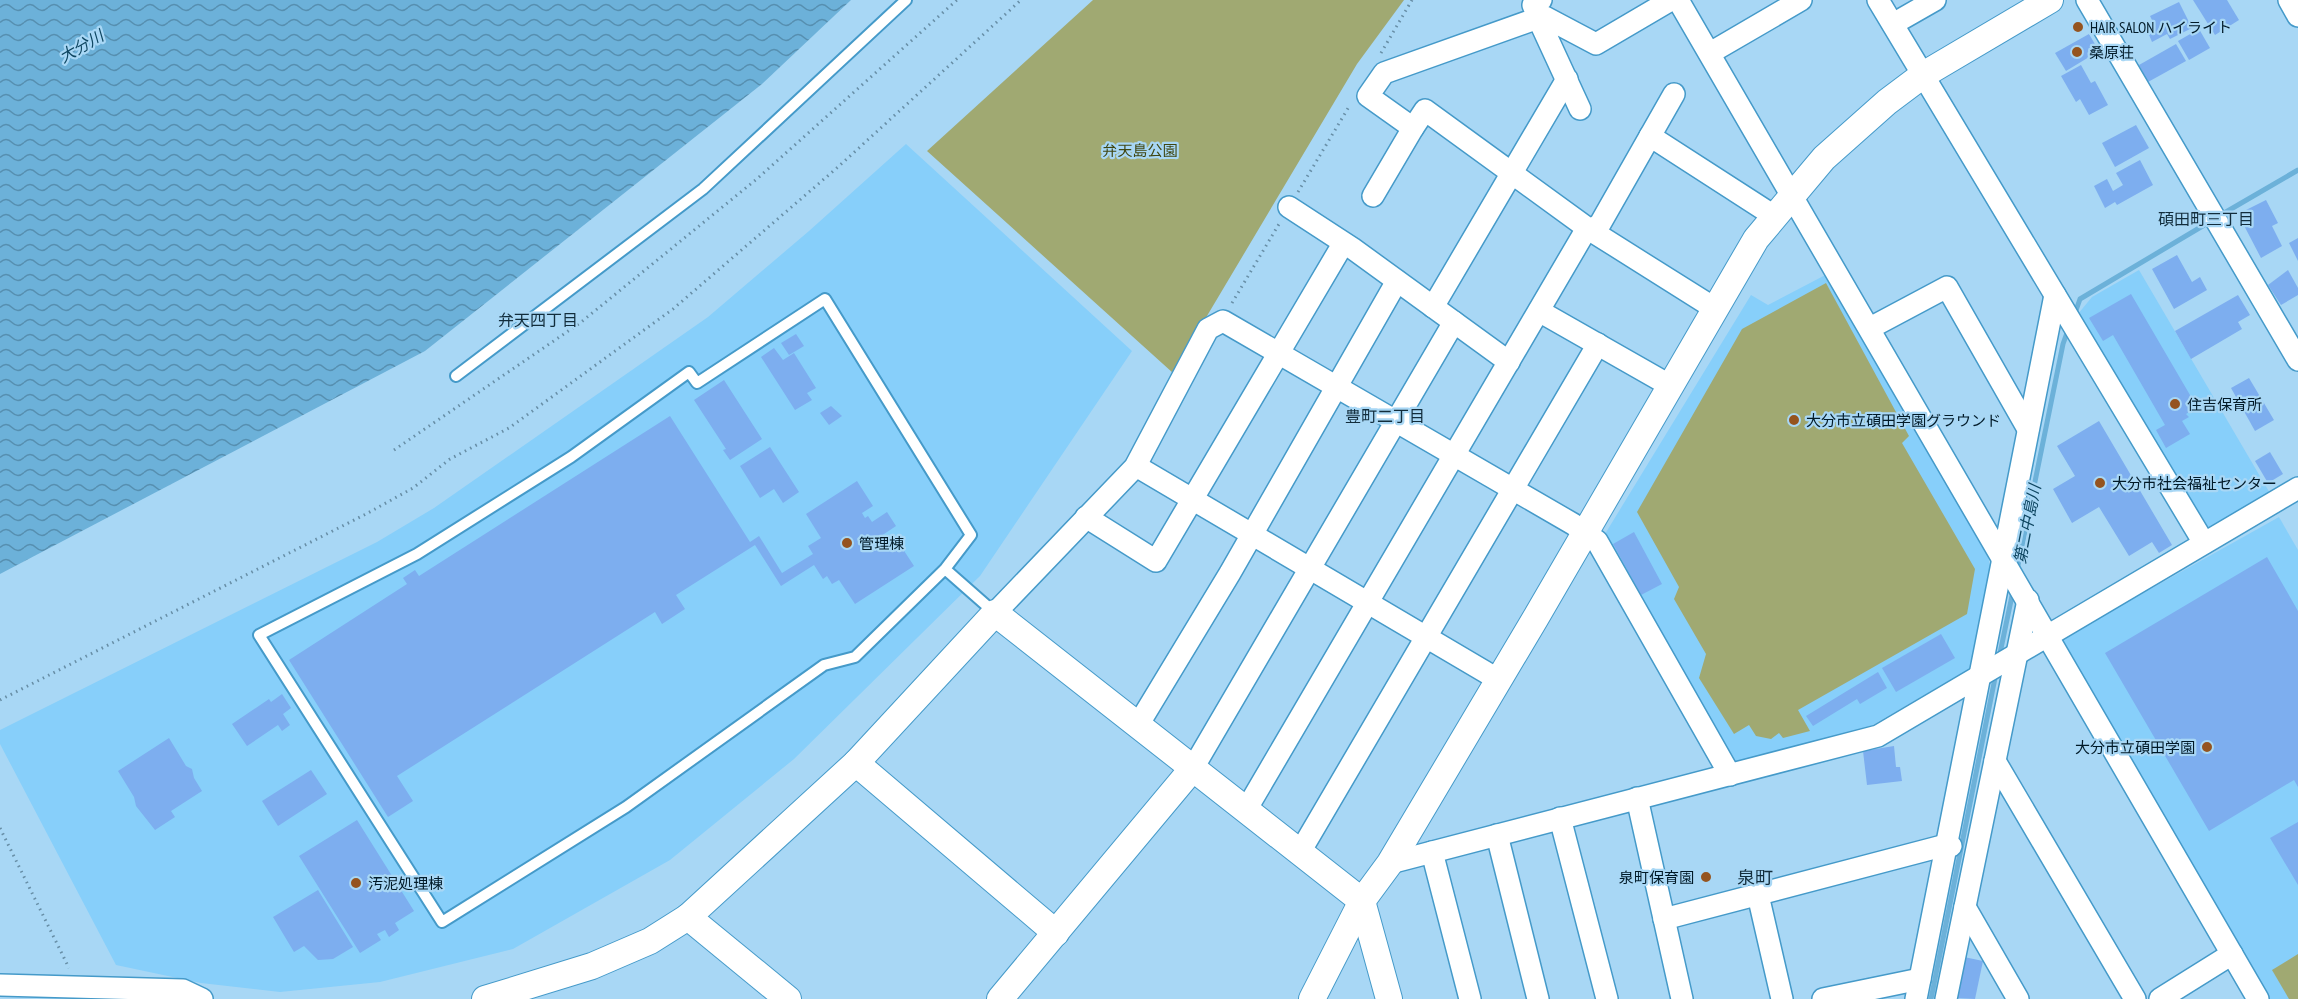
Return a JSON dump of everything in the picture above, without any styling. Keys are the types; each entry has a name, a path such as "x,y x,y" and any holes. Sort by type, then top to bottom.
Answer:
{"street":[{"path":"1539,9 1545,16 1596,44 1671,0"},
{"path":"1678,0 2258,999"},
{"path":"1710,53 1801,0"},
{"path":"1878,0 2204,543"},
{"path":"1893,24 1935,0"},
{"path":"1312,999 1362,901 1390,863 1499,680 1756,238 1824,158 1852,131 1923,75 2050,0"},
{"path":"2086,0 2298,360"},
{"path":"2289,0 2298,16"},
{"path":"1539,9 1580,108"},
{"path":"1413,128 1368,96 1384,73 1539,9"},
{"path":"1433,306 1567,79"},
{"path":"1246,810 1583,235 1600,224 1674,94"},
{"path":"1373,196 1425,110 1590,230 1714,308"},
{"path":"1650,135 1774,216"},
{"path":"1289,207 1433,306 1509,362"},
{"path":"1086,517 1156,561 1343,244"},
{"path":"1138,725 1252,534 1397,281"},
{"path":"1870,328 1947,287 2028,429"},
{"path":"1823,999 1918,989 1984,673 2028,429 2060,303"},
{"path":"1539,310 1669,385"},
{"path":"485,999 592,966 650,941 688,917 856,763 1136,466 1208,329 1223,321 1585,531 1597,542 1730,775"},
{"path":"1000,999 1193,768 1454,322"},
{"path":"1300,852 1598,344"},
{"path":"1136,466 1499,680"},
{"path":"1390,863 1878,736 2298,488"},
{"path":"1946,999 1995,760 2010,658 2025,596"},
{"path":"996,613 1362,901 1389,999"},
{"path":"1995,760 2135,999"},
{"path":"856,763 1056,933"},
{"path":"1638,798 1682,999"},
{"path":"1560,818 1607,999"},
{"path":"1497,835 1538,999"},
{"path":"1664,920 1948,845"},
{"path":"1432,852 1470,999"},
{"path":"1758,895 1782,999"},
{"path":"1965,907 2018,999"},
{"path":"688,917 788,999"},
{"path":"2160,999 2232,954"},
{"path":"0,986 183,990 202,999"}],"lane":[{"path":"456,376 703,189 906,0"},
{"path":"825,299 971,535 945,569 855,657 824,665 626,807 442,922 259,635 417,554 571,457 689,372 698,383 825,299"},
{"path":"945,569 996,613"}],"path":[{"path":"394,450 580,322 758,178 957,0"},
{"path":"0,700 366,514 413,488 450,459 509,428 673,309 838,167 1021,0"},
{"path":"1376,60 1412,0"},
{"path":"1223,321 1354,97"},
{"path":"0,828 78,988"}],"shaded area":[{"path":"906,144 1132,351 980,576 794,759 670,860 513,949 380,982 280,992 201,983 116,965 0,744 0,730 377,542 434,508 708,317"},
{"name":"住吉保育所","path":"2139,270 2271,495 2209,531 2078,314 2092,297"},
{"name":"大分市立碩田学園グラウンド","path":"1833,271 1988,557 1991,570 1976,665 1871,726 1738,766 1605,534 1751,295 1768,305"},
{"name":"大分市立碩田学園","path":"2279,517 2298,550 2298,999 2265,999 2054,643"}],"green space":[{"name":"弁天島公園","path":"1093,0 1404,0 1357,64 1173,373 927,151"},
{"name":"大分市立碩田学園グラウンド","path":"1826,283 1909,436 1902,443 1975,569 1967,614 1798,710 1810,731 1783,738 1779,733 1771,739 1756,736 1749,725 1734,734 1699,678 1706,654 1674,599 1679,587 1637,512 1742,329"},
{"path":"2298,954 2298,999 2289,999 2272,970"}],"water":[{"name":"大分川","path":"0,0 851,0 762,84 425,351 0,574"}],"building":[{"path":"2193,0 2227,0 2239,20 2215,35"},
{"path":"2179,2 2192,28 2170,39 2167,34 2152,42 2147,30 2155,26 2150,16"},
{"path":"2199,29 2210,48 2189,60 2178,41"},
{"name":"桑原荘","path":"2089,34 2099,51 2066,71 2055,53"},
{"path":"2176,44 2186,61 2148,82 2139,65"},
{"path":"2081,65 2091,83 2095,81 2108,105 2089,115 2080,99 2076,102 2061,76"},
{"path":"2136,125 2149,148 2115,167 2102,143"},
{"path":"2140,160 2153,185 2117,205 2115,202 2105,208 2094,186 2107,179 2113,191 2123,185 2116,173"},
{"path":"2266,200 2278,223 2272,226 2282,246 2261,258 2238,214"},
{"path":"2298,238 2298,261 2289,243"},
{"path":"2177,255 2192,282 2200,277 2207,290 2174,309 2152,269"},
{"path":"2288,270 2298,288 2298,295 2281,305 2268,285"},
{"path":"2131,294 2197,407 2186,414 2189,417 2182,421 2190,434 2166,448 2156,430 2165,425 2113,335 2103,341 2089,318"},
{"path":"2238,295 2250,315 2238,322 2242,329 2191,359 2175,331"},
{"path":"796,334 804,346 789,355 781,343"},
{"path":"774,348 783,360 794,353 816,388 807,393 812,400 795,410 761,357"},
{"path":"2249,378 2274,420 2255,431 2231,388"},
{"path":"724,380 762,439 730,460 723,450 726,449 694,400"},
{"path":"831,406 842,416 829,425 820,413"},
{"path":"670,416 750,542 759,536 782,573 813,554 808,546 821,538 806,514 857,481 873,506 862,513 865,518 868,516 872,522 887,512 896,526 881,536 879,540 884,548 897,540 914,566 855,604 839,580 832,584 827,576 823,579 814,565 781,586 755,545 676,595 685,609 662,624 655,612 397,776 413,801 388,817 289,660 407,584 403,578 415,570 419,576"},
{"name":"大分市社会福祉センター","path":"2099,421 2172,545 2159,553 2152,542 2129,556 2099,507 2072,523 2053,489 2075,476 2057,446"},
{"path":"770,447 799,492 783,503 774,489 760,498 740,466"},
{"path":"2270,452 2283,474 2268,483 2255,461"},
{"path":"1634,532 1662,584 1641,595 1613,544"},
{"path":"2267,557 2298,611 2298,787 2294,780 2209,831 2105,653"},
{"path":"1941,634 1955,658 1896,692 1882,668"},
{"path":"1878,672 1887,688 1860,704 1857,699 1813,726 1806,716"},
{"path":"282,694 291,708 283,714 290,725 282,731 278,725 247,746 232,724 269,699 271,702"},
{"path":"169,738 186,766 192,769 194,778 202,791 171,811 175,817 155,830 136,806 134,797 118,771"},
{"path":"1894,746 1896,767 1900,767 1902,781 1867,785 1863,751"},
{"path":"311,770 327,794 278,826 262,801"},
{"name":"汚泥処理棟","path":"357,820 414,911 395,923 399,930 389,937 385,930 377,934 381,940 360,953 299,856"},
{"path":"2298,822 2298,885 2270,838"},
{"path":"318,890 353,947 333,959 318,960 304,946 294,952 273,917"},
{"path":"1964,957 1983,961 1975,999 1955,998"}],"waterway":[{"name":"第二中島川","path":"2219,216 2298,170"},
{"name":"第二中島川","path":"2074,316 2080,299 2211,221"},
{"name":"第二中島川","path":"2017,570 2063,344 2068,330"},
{"name":"第二中島川","path":"1999,658 2013,591"},
{"name":"第二中島川","path":"1931,999 1996,673"}],"place":[{"name":"HAIR SALON ハイライト","path":"2078,27"},
{"name":"桑原荘","path":"2077,52"},
{"name":"住吉保育所","path":"2175,404"},
{"name":"大分市立碩田学園グラウンド","path":"1794,420"},
{"name":"大分市社会福祉センター","path":"2100,483"},
{"name":"管理棟","path":"847,543"},
{"name":"大分市立碩田学園","path":"2207,747"},
{"name":"泉町保育園","path":"1706,877"},
{"name":"汚泥処理棟","path":"356,883"}],"district":[{"name":"碩田町三丁目","path":"2206,219"},
{"name":"弁天四丁目","path":"538,320"},
{"name":"豊町二丁目","path":"1385,416"},
{"name":"泉町","path":"1755,877"}]}
